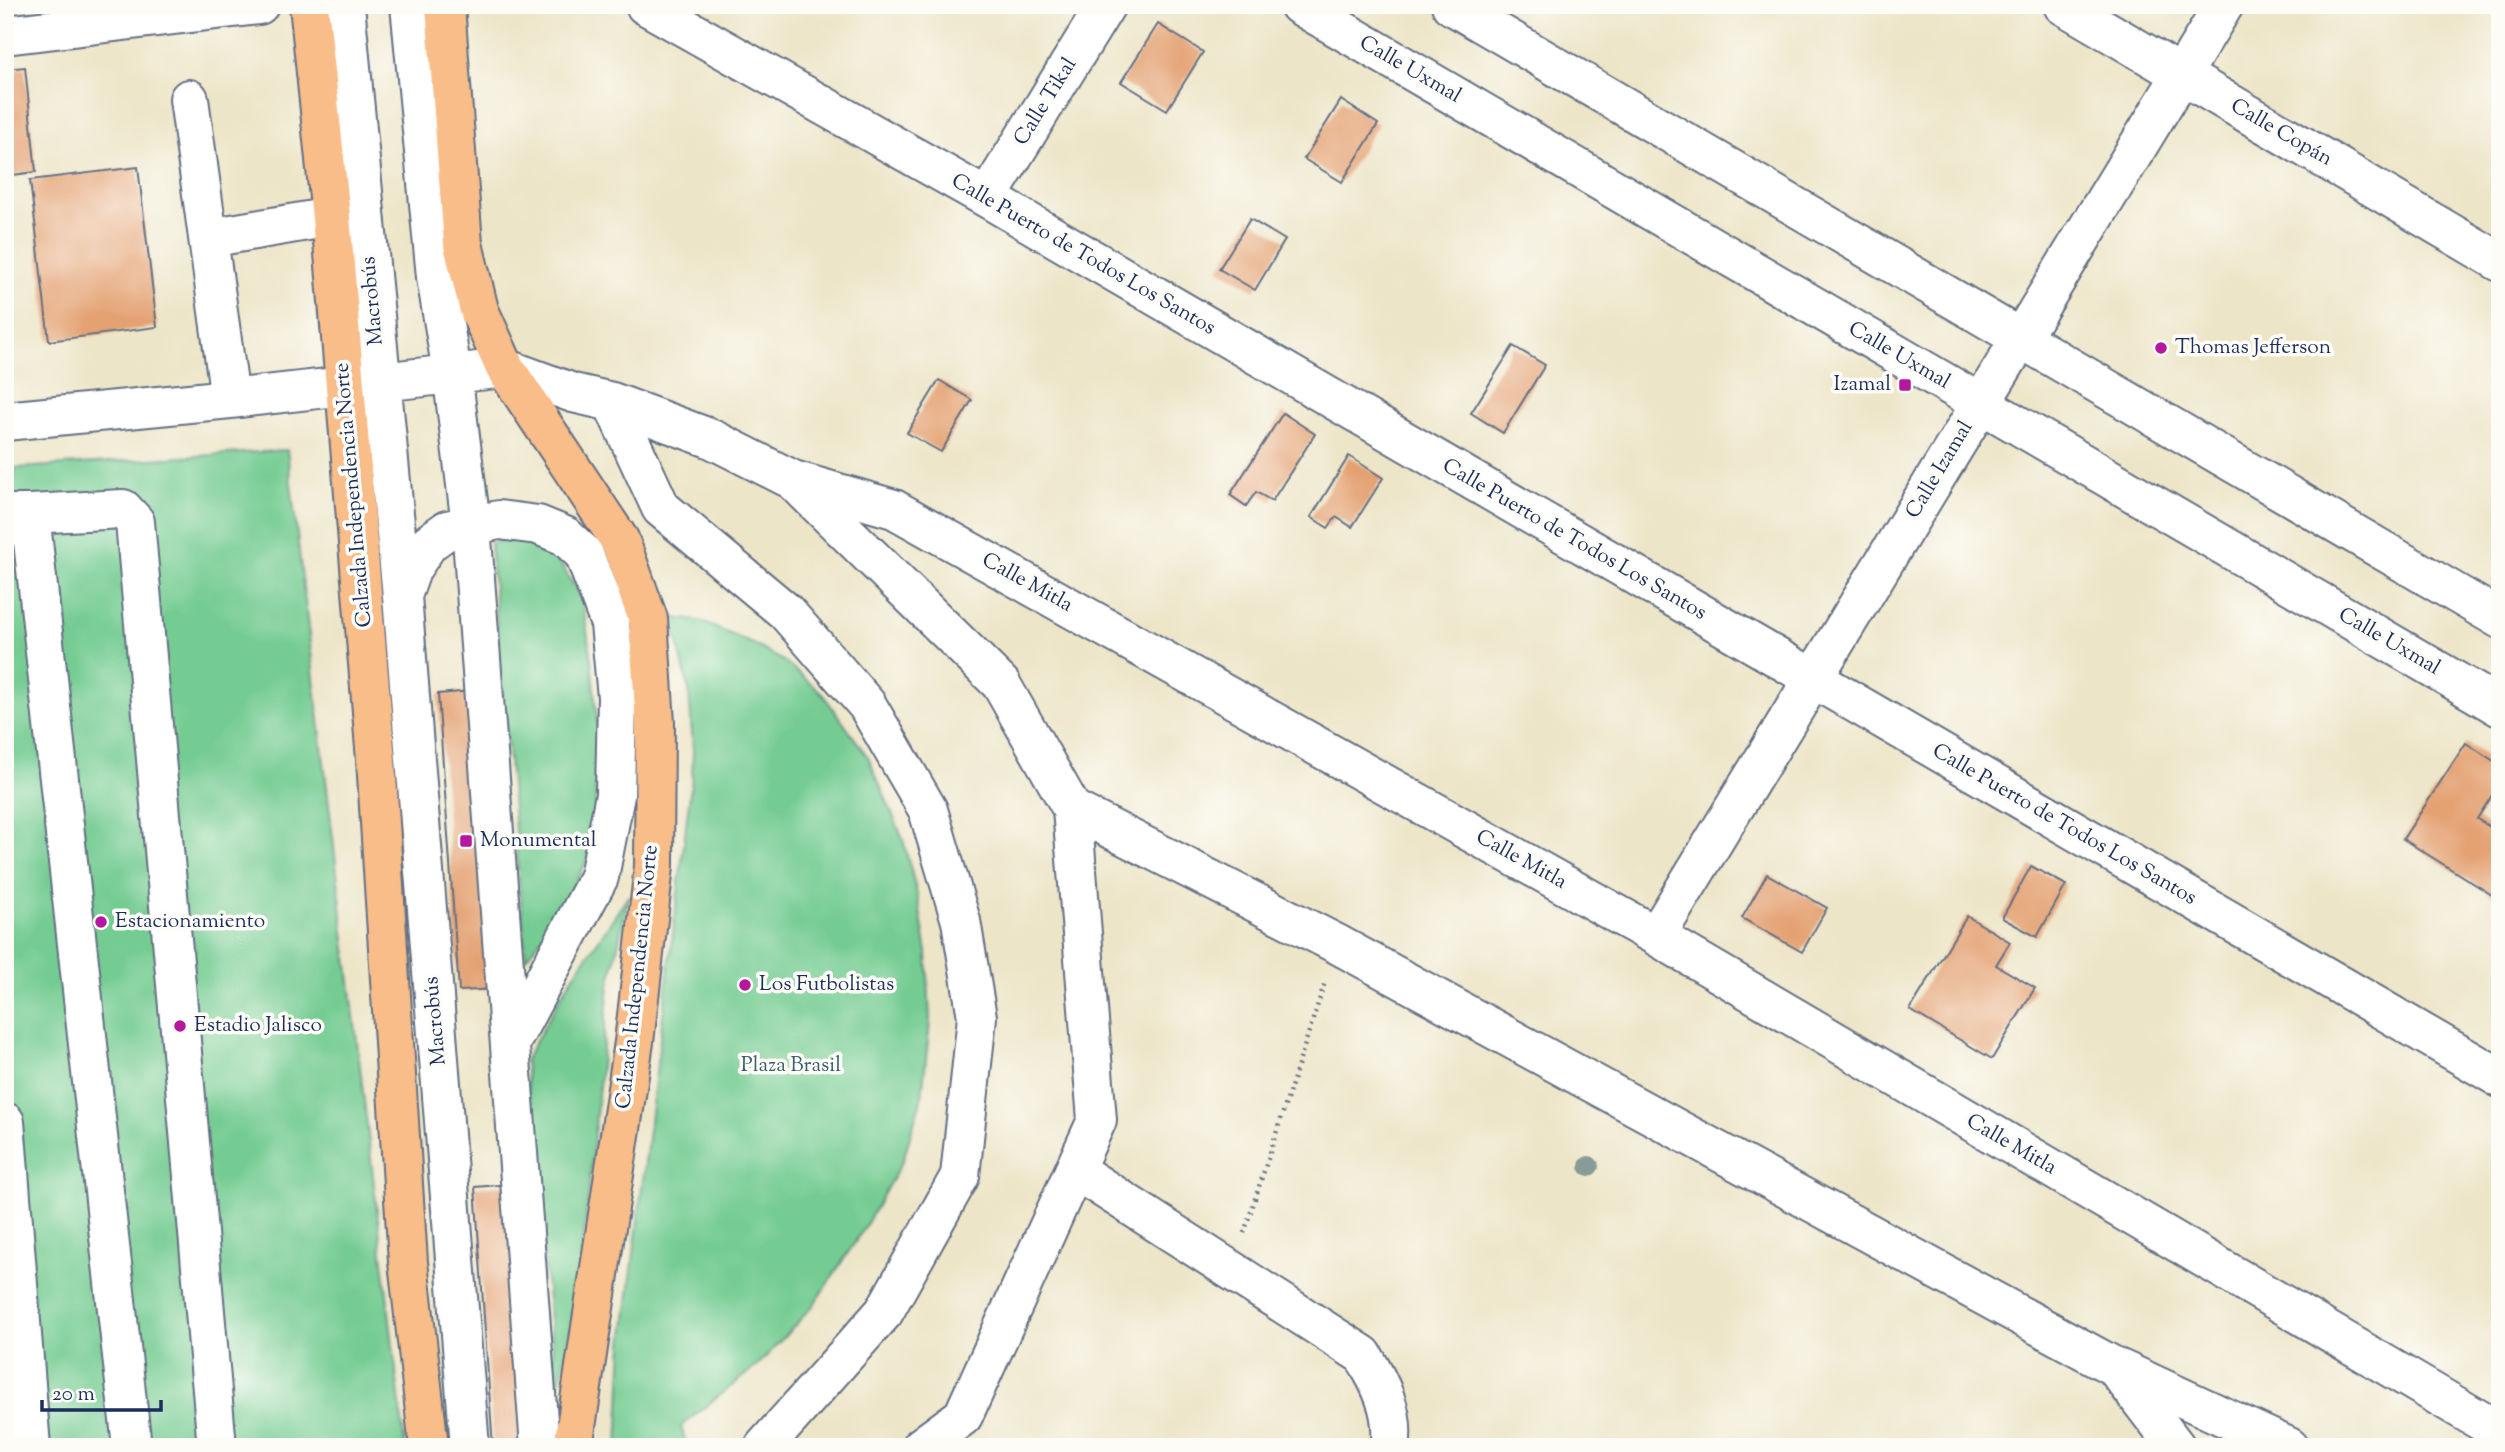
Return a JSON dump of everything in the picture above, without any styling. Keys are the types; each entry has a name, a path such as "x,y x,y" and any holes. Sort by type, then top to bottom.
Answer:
{"main road":[{"name":"Calzada Independencia Norte","path":"309,5 331,217 363,384 377,774 408,1262 429,1447"},
{"name":"Calzada Independencia Norte","path":"445,5 463,244 479,310 505,368 620,541 648,619 653,670 654,866 634,1042 573,1447"}],"street":[{"path":"5,35 259,5"},
{"name":"Macrobús","path":"345,5 363,384 402,596 470,1447"},
{"path":"410,5 436,277 452,372 471,525 512,1042 540,1447"},
{"name":"Calle Puerto de Todos Los Santos","path":"645,5 987,198 2500,1078"},
{"name":"Calle Tikal","path":"987,198 1106,5"},
{"name":"Calle Uxmal","path":"1299,5 2500,707"},
{"path":"1451,5 2500,619"},
{"name":"Calle Copán","path":"2063,5 2500,262"},
{"name":"Calle Izamal","path":"1656,936 2224,5"},
{"path":"188,99 230,399"},
{"path":"208,238 331,217"},
{"path":"5,421 505,368"},
{"name":"Calle Mitla","path":"505,368 573,393 612,402 712,439 793,480 894,509 1656,936 2496,1422"},
{"path":"612,402 661,508 786,612 867,705 928,810 961,921 977,1017 960,1176 884,1312 764,1447"},
{"path":"793,480 1002,684 1072,809 1097,1120 965,1431 921,1447"},
{"path":"132,1447 18,514 123,509 135,522 217,1447"},
{"name":"Macrobús","path":"402,596 412,568 429,544 447,530 499,520 538,525 565,536 584,554 610,624 617,697 615,795 599,877 512,1042"},
{"path":"1072,809 1337,944 2115,1367 2290,1447"},
{"path":"5,1122 31,1447"},
{"path":"1075,1170 1363,1355 1383,1388 1393,1431 1390,1447"},
{"path":"2115,1367 2176,1447"}],"path":[{"path":"1232,1269 1337,944"}],"green space":[{"name":"Estadio Jalisco","path":"287,450 405,1447 5,1447 5,469"},
{"path":"523,536 556,557 582,598 592,665 598,734 595,804 588,858 562,912 526,958 490,543"},
{"name":"Plaza Brasil","path":"672,618 700,621 753,644 785,662 821,692 868,757 903,839 917,894 927,952 930,1022 922,1096 903,1160 863,1230 812,1307 759,1364 681,1426 687,1447 618,1447 623,1343 692,777 689,690"},
{"path":"629,895 609,986 579,1286 557,1394 525,1060 567,986"}],"building":[{"path":"1158,24 1203,52 1167,110 1121,82"},
{"path":"25,67 36,172 5,176 5,69"},
{"path":"1341,100 1378,124 1342,182 1304,159"},
{"path":"138,167 157,327 49,341 30,180"},
{"path":"1250,219 1285,240 1255,290 1219,269"},
{"path":"5,303 11,337 5,338"},
{"path":"1513,346 1545,365 1503,433 1471,413"},
{"path":"939,380 972,400 941,452 907,433"},
{"path":"1283,413 1315,434 1272,501 1256,492 1246,506 1230,495"},
{"path":"1349,456 1383,478 1352,527 1336,517 1328,528 1311,517"},
{"name":"Monumental","path":"473,691 496,989 459,991 438,694"},
{"path":"2466,743 2500,765 2500,783 2477,819 2500,833 2500,900 2403,839"},
{"path":"2031,866 2066,885 2037,937 2002,918"},
{"path":"1767,874 1827,908 1802,952 1742,918"},
{"path":"1967,916 2010,942 1996,965 2035,988 1992,1059 1910,1010"},
{"path":"511,1184 531,1447 493,1447 475,1187"}],"place":[{"name":"Thomas Jefferson","path":"2161,348"},
{"name":"Izamal","path":"1905,385"},
{"name":"Monumental","path":"466,841"},
{"name":"Estacionamiento","path":"101,922"},
{"name":"Los Futbolistas","path":"745,985"},
{"name":"Estadio Jalisco","path":"180,1026"}]}
